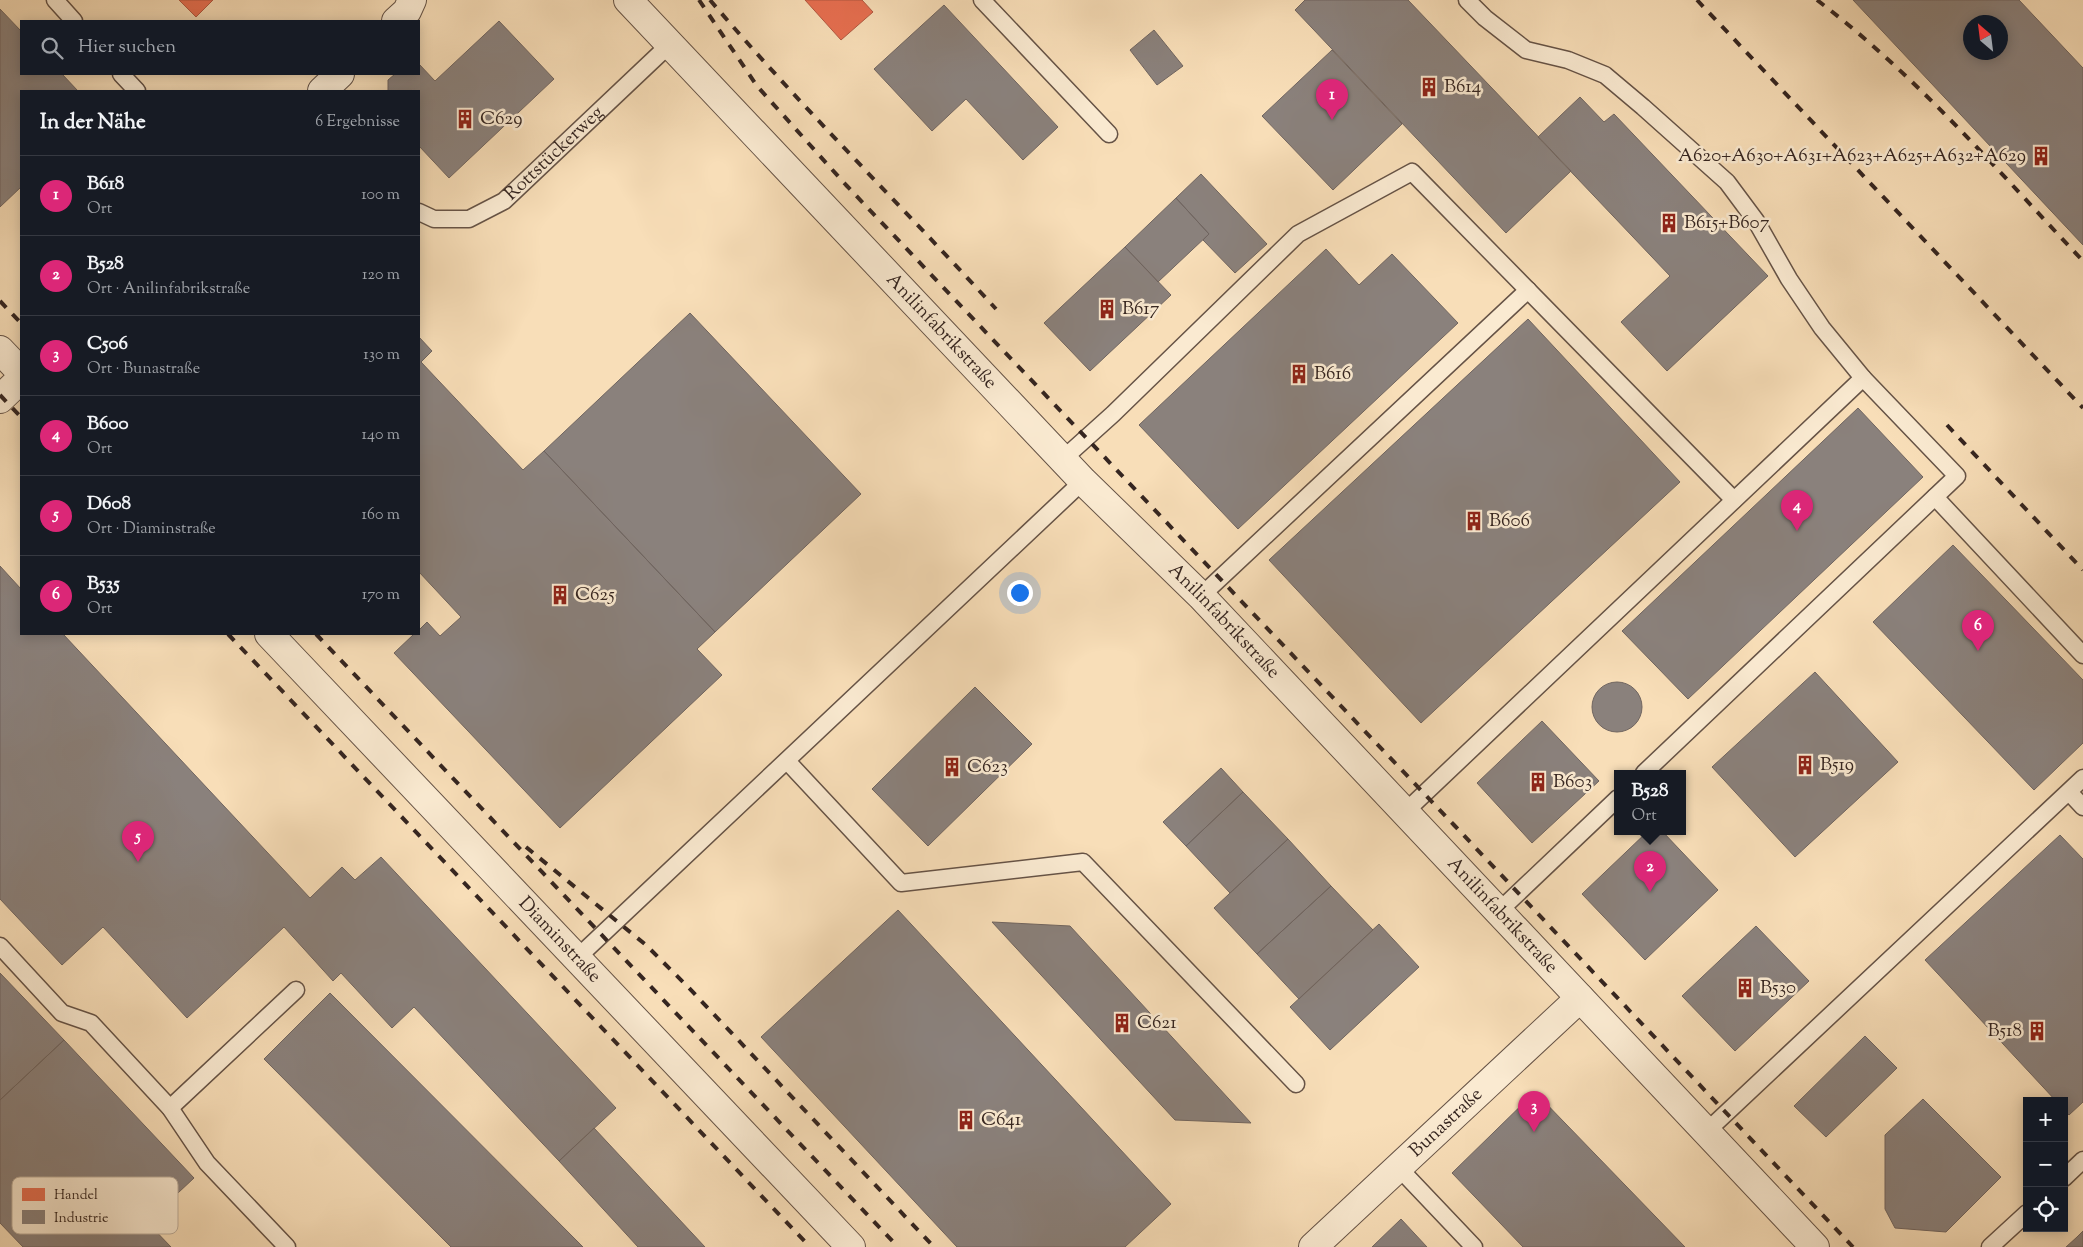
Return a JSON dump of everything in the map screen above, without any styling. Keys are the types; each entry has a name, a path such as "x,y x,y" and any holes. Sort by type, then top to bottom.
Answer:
{"street":[{"path":"397,20 407,11 412,0"},
{"name":"Anilinfabrikstraße","path":"628,0 1083,481 1201,596 1815,1247"},
{"path":"323,90 339,75"},
{"path":"0,350 20,371"},
{"path":"0,399 20,380"},
{"name":"Diaminstraße","path":"270,635 851,1247"},
{"name":"Bunastraße","path":"1313,1247 1580,998"}],"lane":[{"path":"55,0 73,20"},
{"path":"982,0 1109,134"},
{"path":"1467,0 1485,18 1526,50 1568,60 1604,75 1727,182 1756,221 1789,279 1822,328 1863,378 1957,476 1647,770"},
{"name":"Rottstückerweg","path":"420,212 434,219 469,219 504,201 670,44"},
{"path":"122,75 136,90"},
{"path":"1063,459 1113,414 1298,234 1412,172 1734,500"},
{"path":"1201,596 1528,290"},
{"path":"1405,812 1863,378"},
{"path":"577,958 1083,481"},
{"path":"1935,497 2083,655"},
{"path":"787,761 901,883 1082,862 1296,1084"},
{"path":"1706,1132 2083,778"},
{"path":"2069,792 2083,807"},
{"path":"1498,912 1614,802"},
{"path":"0,946 62,1013 91,1023 170,1108 207,1163 287,1247"},
{"path":"170,1108 296,990"},
{"path":"2068,1174 2083,1160"},
{"path":"1398,1167 1474,1247"},
{"path":"1990,1247 2023,1217"}],"building: Handel":[{"path":"179,0 213,0 196,17"},
{"path":"805,0 862,0 873,12 841,40"}],"building: Industrie":[{"name":"B614","path":"1305,0 1408,0 1571,171 1506,233 1295,10"},
{"name":"A620+A630+A631+A623+A625+A632+A629","path":"1853,0 2019,0 2083,68 2083,245"},
{"path":"944,5 1058,127 1023,160 966,99 932,131 874,69"},
{"path":"0,9 20,30 20,75 63,75 77,90 20,90 20,188 0,207"},
{"name":"C629","path":"499,21 554,79 449,178 420,147 420,90 388,90 388,80 394,75 420,75 420,65 435,81"},
{"path":"1154,30 1183,66 1157,85 1130,50"},
{"path":"1332,50 1402,124 1333,190 1262,116"},
{"name":"B615+B607","path":"1580,97 1604,122 1614,114 1768,276 1667,371 1621,322 1670,276 1538,137"},
{"path":"1201,174 1267,244 1235,273 1203,240 1209,234 1176,198"},
{"path":"1176,198 1209,234 1158,282 1125,247"},
{"name":"B617","path":"1125,247 1171,295 1090,371 1044,323"},
{"name":"B616","path":"1326,249 1359,285 1392,254 1458,323 1238,529 1139,425"},
{"name":"C625","path":"690,313 861,494 715,632 544,451"},
{"name":"B606","path":"1528,319 1680,482 1421,723 1269,560"},
{"name":"C625","path":"420,338 432,351 421,362 523,470 544,451 715,632 697,649 722,675 560,828 394,653 413,635 420,635 420,629 427,622 440,636 461,617 420,573"},
{"path":"1858,408 1923,477 1688,699 1622,631"},
{"path":"1953,545 2083,680 2083,743 2034,790 1873,622"},
{"path":"0,566 20,588 20,635 64,635 310,898 342,867 355,880 381,857 616,1108 559,1161 414,1007 392,1028 341,973 333,981 284,927 187,1018 103,927 62,965 0,899"},
{"name":"B519","path":"1815,672 1898,762 1795,857 1712,767"},
{"path":"1612,682 1622,682 1635,689 1642,702 1642,712 1635,725 1622,732 1612,732 1603,728 1596,721 1592,712 1592,702 1596,693 1603,686"},
{"name":"C623","path":"975,687 1032,744 928,846 872,789"},
{"name":"B603","path":"1542,721 1599,781 1532,843 1477,783"},
{"path":"1221,768 1243,792 1186,846 1163,822"},
{"path":"1243,792 1288,839 1230,893 1186,846"},
{"path":"1644,835 1666,835 1718,890 1645,960 1582,894"},
{"name":"B518","path":"2060,835 2083,859 2083,1102 2069,1115 2068,1097 2052,1097 1925,960"},
{"path":"1288,839 1331,886 1257,954 1214,908"},
{"path":"1331,886 1373,930 1299,999 1257,954"},
{"name":"C641","path":"898,910 1171,1204 1125,1247 957,1247 761,1037"},
{"name":"C621","path":"992,922 1070,926 1251,1123 1175,1120"},
{"path":"1379,924 1419,967 1330,1050 1290,1007"},
{"name":"B530","path":"1756,926 1809,981 1735,1051 1682,996"},
{"path":"0,973 64,1040 0,1100"},
{"path":"330,993 583,1247 451,1247 264,1059"},
{"path":"1865,1036 1897,1068 1826,1137 1794,1106"},
{"path":"64,1040 194,1178 178,1193 178,1177 12,1177 12,1234 159,1234 171,1247 23,1247 0,1223 0,1100"},
{"path":"1535,1092 1685,1247 1523,1247 1452,1173"},
{"path":"1923,1099 2001,1177 1946,1232 1895,1228 1885,1209 1885,1135"},
{"path":"594,1128 705,1247 638,1247 559,1161"},
{"path":"1401,1219 1427,1247 1372,1247"},
{"path":"2083,1231 2083,1247 2066,1247 2077,1237"}],"railway":[{"path":"699,0 757,86 846,185 1853,1247"},
{"path":"710,0 815,117 996,309"},
{"path":"1697,0 2083,408"},
{"path":"1817,0 1853,29 1922,92 1988,159 2083,261"},
{"path":"0,301 20,322"},
{"path":"0,395 20,416"},
{"path":"1947,425 2083,570"},
{"path":"229,635 810,1247"},
{"path":"317,635 898,1247"},
{"path":"526,847 646,945 934,1247"}],"place":[{"name":"B614","path":"1429,87"},
{"name":"C629","path":"465,119"},
{"name":"B618","path":"1332,120"},
{"name":"A620+A630+A631+A623+A625+A632+A629","path":"2041,156"},
{"name":"B615+B607","path":"1669,223"},
{"name":"B617","path":"1107,309"},
{"name":"B616","path":"1299,374"},
{"name":"B606","path":"1474,521"},
{"name":"B600","path":"1797,531"},
{"name":"C625","path":"560,595"},
{"name":"B535","path":"1978,651"},
{"name":"B519","path":"1805,765"},
{"name":"C623","path":"952,767"},
{"name":"B603","path":"1538,782"},
{"name":"D608","path":"138,862"},
{"name":"B528","path":"1650,892"},
{"name":"B530","path":"1745,988"},
{"name":"C621","path":"1122,1023"},
{"name":"B518","path":"2037,1031"},
{"name":"C641","path":"966,1120"},
{"name":"C506","path":"1534,1132"}]}
